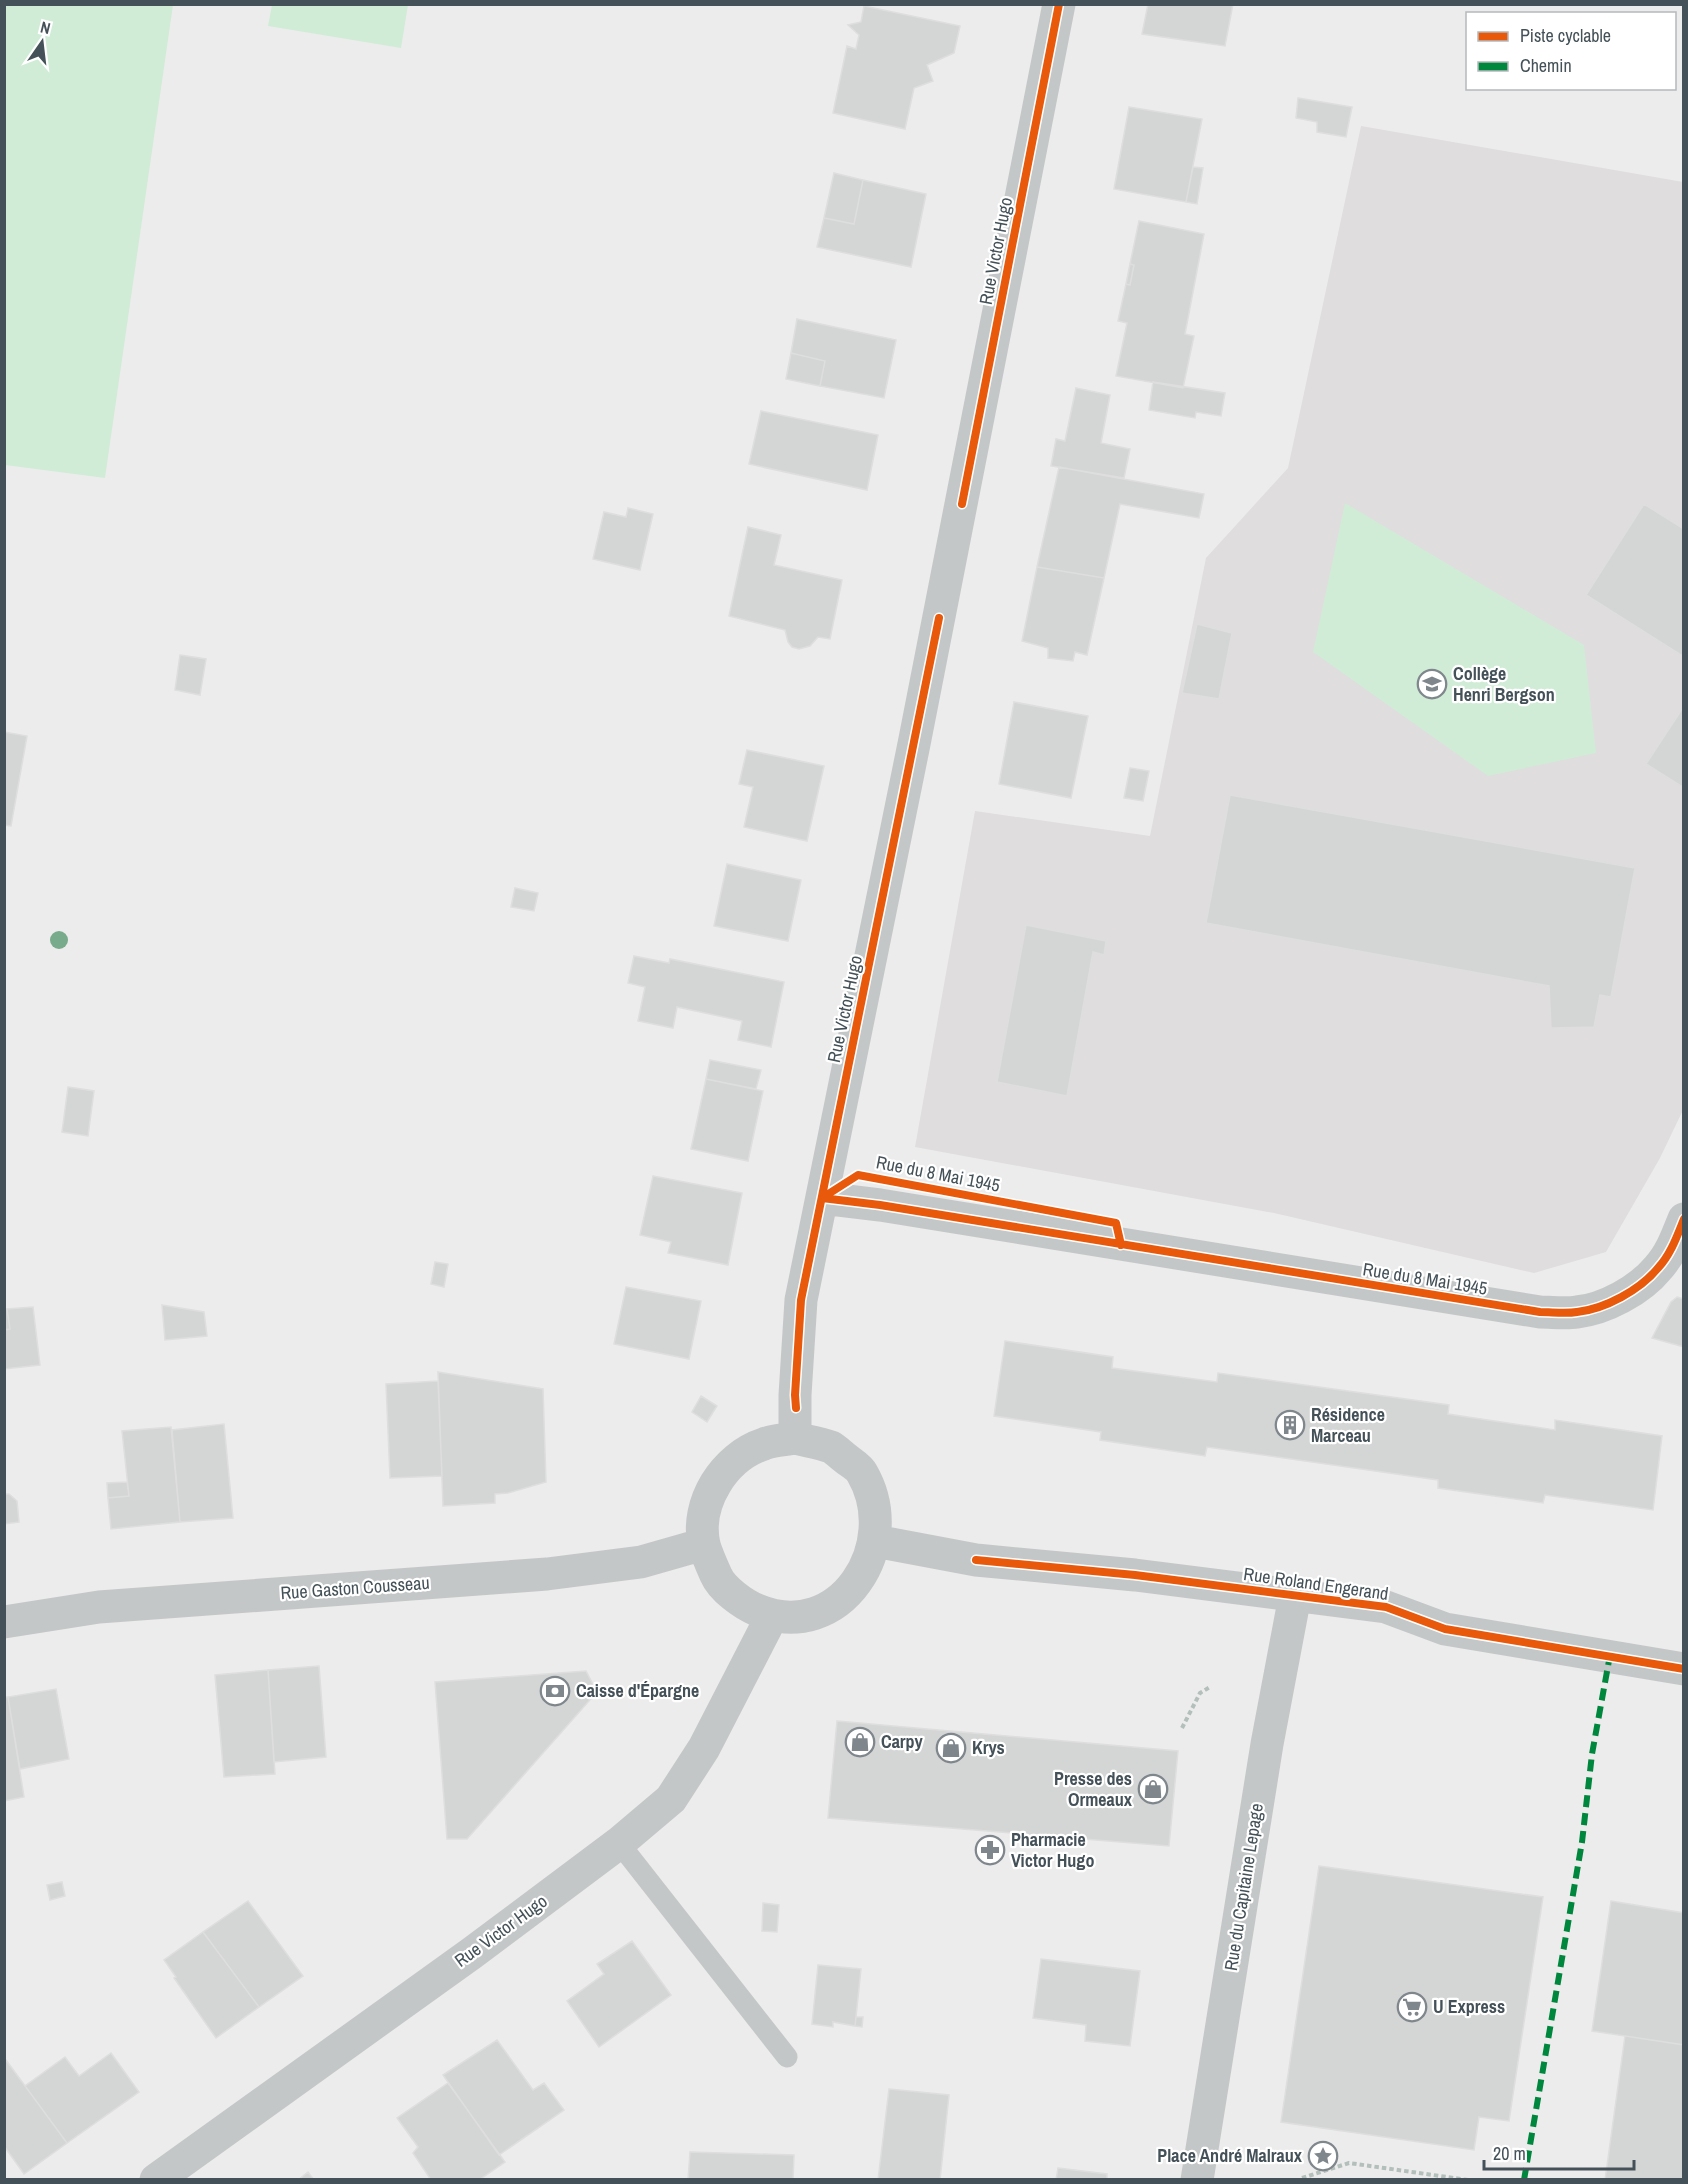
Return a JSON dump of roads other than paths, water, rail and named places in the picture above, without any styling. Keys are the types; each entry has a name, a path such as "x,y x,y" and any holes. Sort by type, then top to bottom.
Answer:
{"street":[{"name":"Rue Victor Hugo","path":"795,1438 795,1395 801,1300 914,744 1059,4"},
{"name":"Rue du 8 Mai 1945","path":"822,1198 880,1205 1540,1312 1578,1312 1611,1303 1638,1286 1658,1270 1673,1246 1683,1219"},
{"path":"795,1438 832,1448 862,1471 875,1503 875,1541 866,1568 849,1592 831,1606 805,1617 772,1616 743,1604 717,1578 704,1544 704,1512 715,1483 736,1459 764,1443 795,1438"},
{"name":"Rue Roland Engerand","path":"875,1541 976,1560 1135,1575 1386,1607 1445,1629 1683,1669"},
{"name":"Rue Gaston Cousseau","path":"4,1622 99,1607 547,1574 641,1562 704,1544"},
{"name":"Rue du Capitaine Lepage","path":"1197,2180 1269,1734 1295,1596"},
{"name":"Rue Victor Hugo","path":"156,2180 472,1953 619,1843 671,1799 704,1748 772,1616"}],"lane":[{"path":"619,1843 787,2056"}],"place":[{"name":"Collège Henri Bergson","path":"1432,684"},
{"name":"Résidence Marceau","path":"1290,1425"},
{"name":"Caisse d'Épargne","path":"555,1691"},
{"name":"Carpy","path":"860,1742"},
{"name":"Krys","path":"951,1748"},
{"name":"Presse des Ormeaux","path":"1153,1789"},
{"name":"Pharmacie Victor Hugo","path":"990,1850"},
{"name":"U Express","path":"1412,2007"},
{"name":"Place André Malraux","path":"1323,2156"}]}
